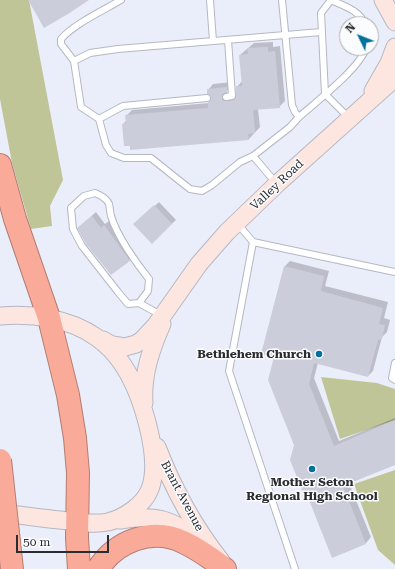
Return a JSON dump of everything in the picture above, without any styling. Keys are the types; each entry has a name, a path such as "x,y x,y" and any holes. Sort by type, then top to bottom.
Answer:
{"highway":[{"path":"0,165 15,219 49,318 68,395 75,438 78,490 77,522 79,569"},
{"path":"0,460 12,569"},
{"path":"98,569 109,554 120,546 135,539 157,536 171,537 183,542 226,569"}],"main road":[{"path":"383,0 395,22"},
{"path":"354,114 376,85 389,63 395,47"},
{"name":"Valley Road","path":"96,336 118,346 130,346 142,340 167,310 199,264 237,222 395,78"},
{"name":"Valley Road","path":"146,418 143,397 146,372 167,310"},
{"path":"0,316 29,315 49,318 78,327 96,336 111,349 123,364 132,382 146,418 154,468 150,490 143,500 133,510 108,522 88,523 0,513"},
{"name":"Brant Avenue","path":"146,418 163,464 180,498 206,541 226,569"},
{"name":"Brant Avenue","path":"108,522 144,516 168,522 191,535 226,569"}],"lane":[{"path":"121,0 74,28 65,34 61,39 61,44 74,61 80,107 99,120 106,145 111,153 124,158 151,158 190,189 202,191 212,185 240,162 253,156 290,127 356,65 363,56"},
{"path":"210,0 213,41"},
{"path":"282,0 287,35 292,105 299,117"},
{"path":"325,94 321,13 331,0 354,10 360,16"},
{"path":"74,61 90,53 321,32"},
{"path":"226,97 232,96 228,40"},
{"path":"325,94 354,114"},
{"path":"99,120 123,106 207,98"},
{"path":"253,156 277,184"},
{"path":"139,303 148,291 149,280 122,239 111,216 109,203 95,193 84,196 71,208 72,229 82,246 128,304 139,303 167,310"},
{"path":"237,222 253,242 395,272"},
{"path":"253,242 229,371 295,569"},
{"path":"395,363 392,378 395,380"}],"green space":[{"path":"0,0 29,0 63,180 50,206 52,226 31,229 12,163 0,99"},
{"path":"321,377 377,383 395,389 395,420 340,439"},
{"path":"395,470 395,565 378,550 354,484"}],"building":[{"path":"28,0 89,0 44,28"},
{"path":"268,47 268,52 275,51 280,108 253,110 255,133 248,134 249,140 130,150 130,146 124,146 122,124 126,123 125,115 208,108 208,102 211,98 210,95 207,94 207,89 227,87 227,92 222,95 222,100 234,100 236,96 236,86 242,86 239,55 248,54 247,48"},
{"path":"154,205 172,224 152,244 133,224"},
{"path":"92,216 101,228 104,225 130,261 111,275 86,244 77,228"},
{"path":"284,266 324,276 321,291 383,308 379,324 385,325 382,339 378,340 368,377 314,363 309,384 334,446 395,420 395,465 343,486 366,544 332,558 309,500 306,500 290,460 294,445 268,380 274,357 261,354"}],"place":[{"name":"Bethlehem Church","path":"319,354"},
{"name":"Mother Seton Regional High School","path":"312,469"}]}
